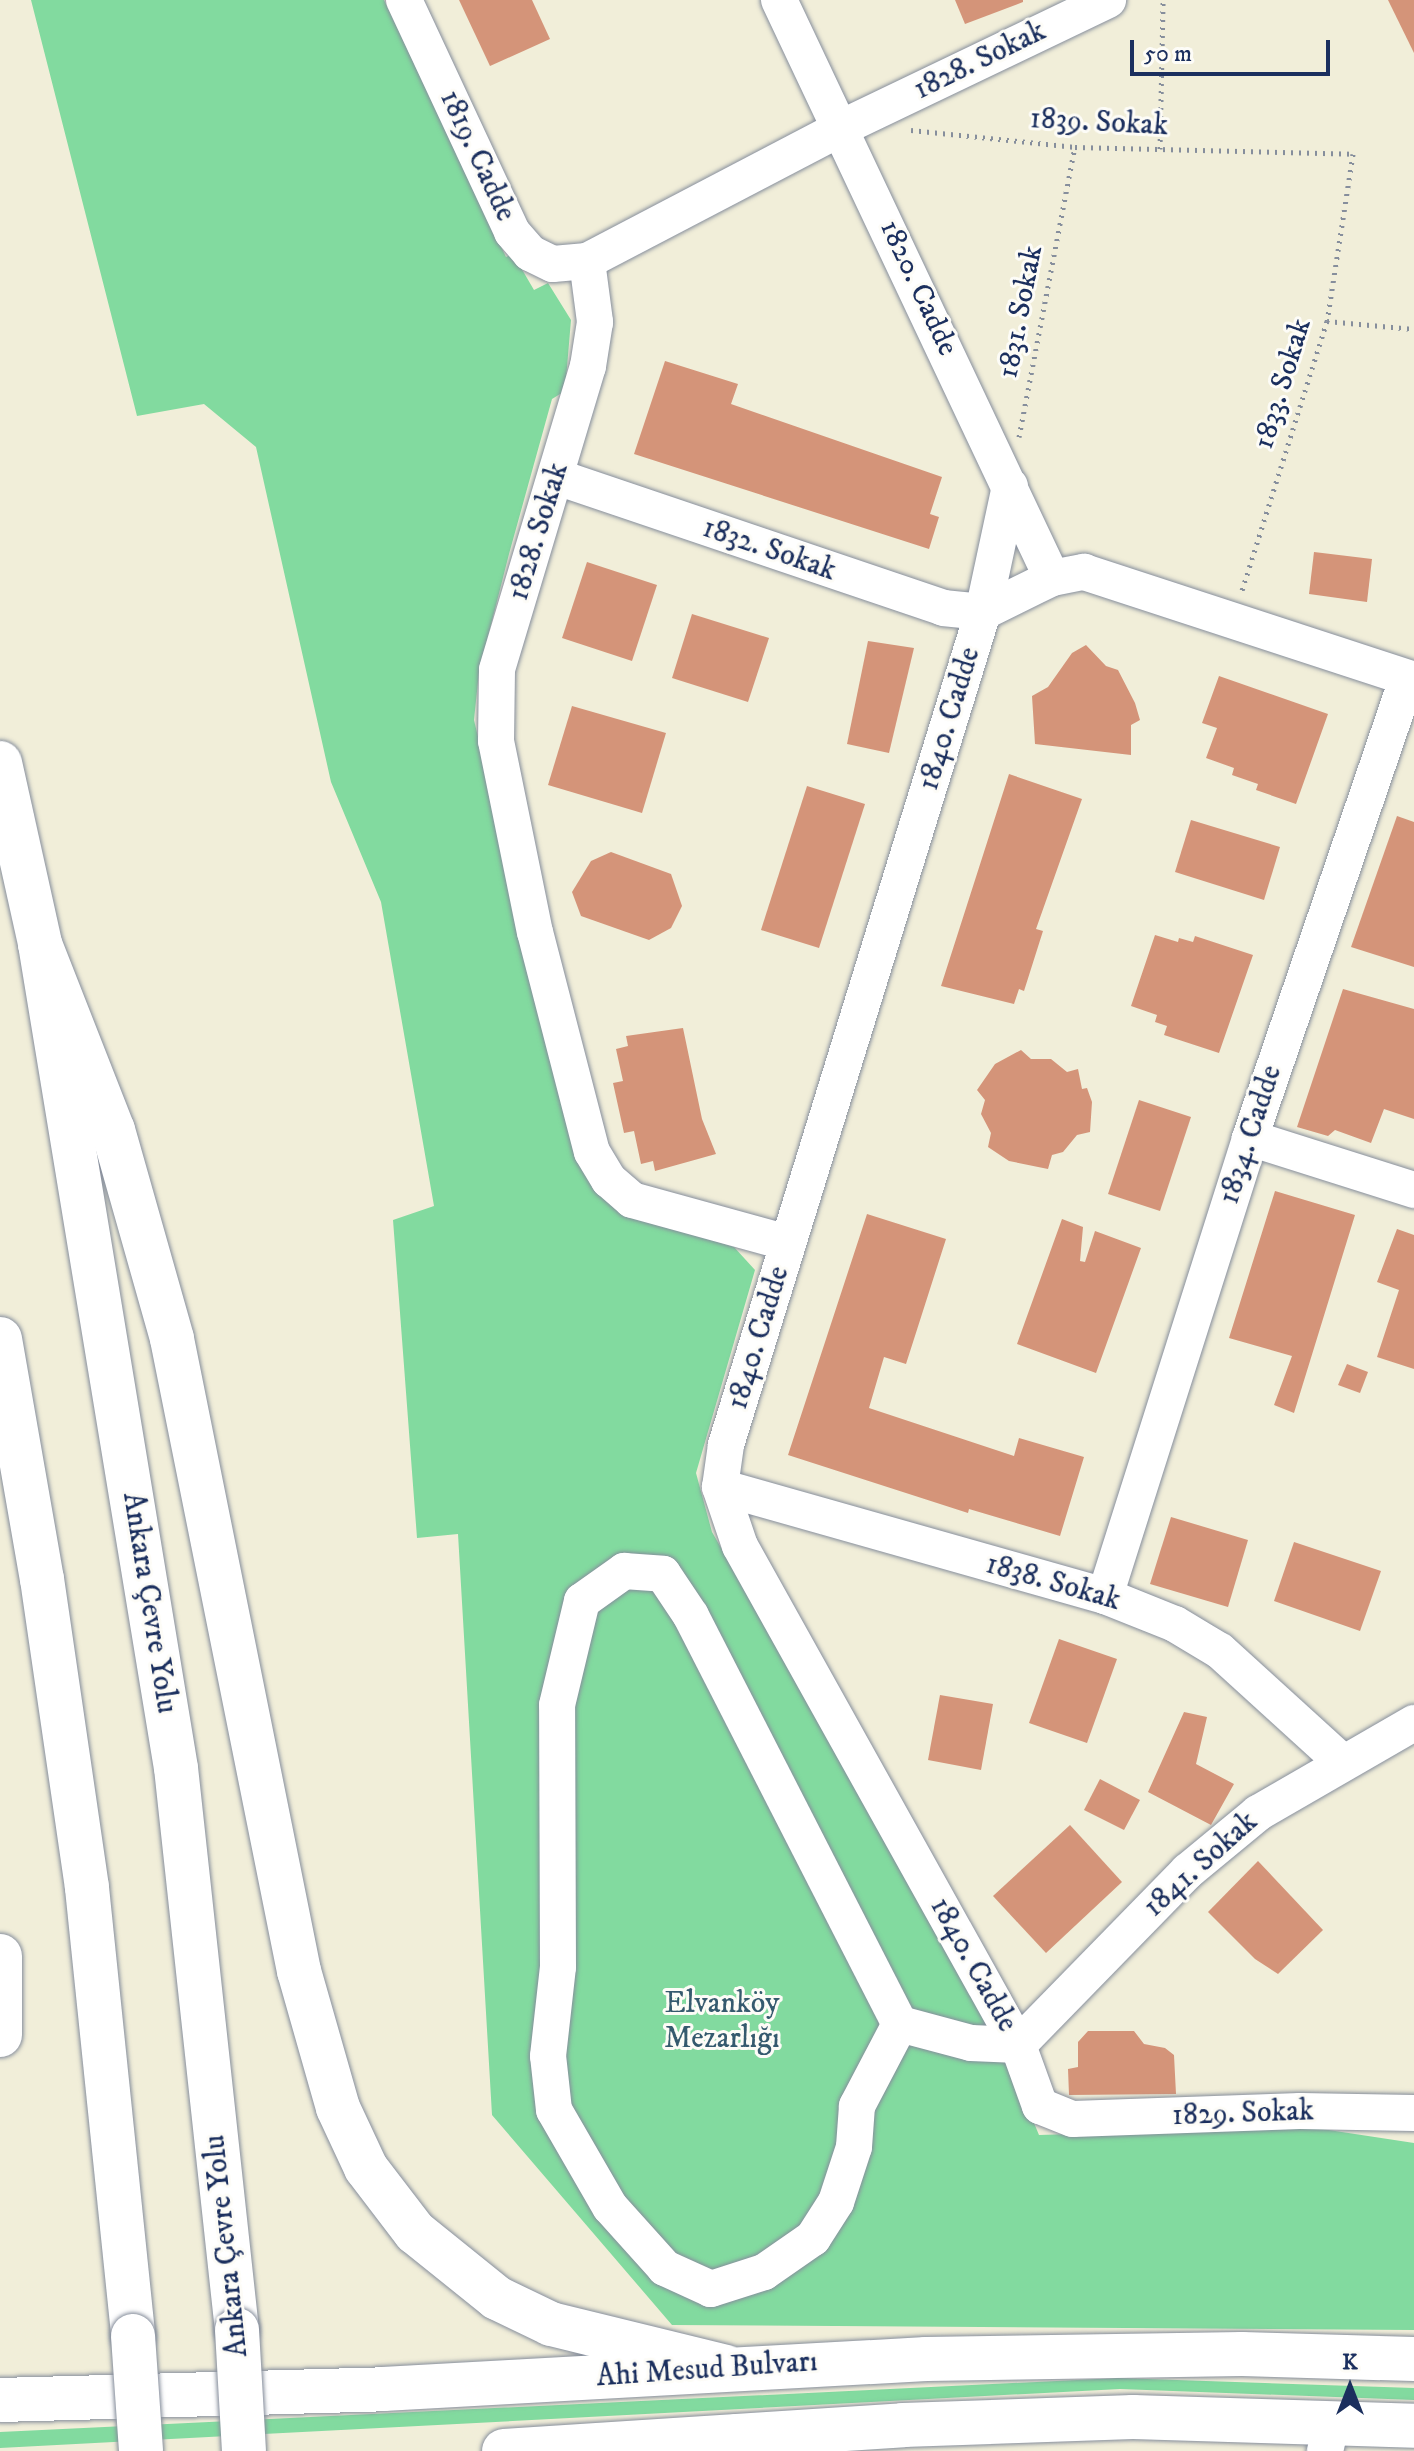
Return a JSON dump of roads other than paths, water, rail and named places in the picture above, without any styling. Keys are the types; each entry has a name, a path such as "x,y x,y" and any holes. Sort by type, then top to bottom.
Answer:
{"main road":[{"name":"Ankara Çevre Yolu","path":"0,763 40,944 176,1768 237,2330 244,2451"},
{"path":"40,944 113,1130 164,1310 222,1574 302,1984 338,2108 366,2168 415,2232 497,2298 551,2324 726,2367"},
{"path":"0,1339 42,1579 87,1888 133,2336 141,2451"},
{"path":"0,1956 0,2035"},
{"name":"Ahi Mesud Bulvarı","path":"0,2400 383,2389 726,2367 1065,2355 1414,2359"},
{"path":"504,2451 737,2436 1133,2417 1329,2437 1414,2426"},
{"path":"691,2451 737,2436"}],"street":[{"name":"1819. Cadde","path":"404,0 512,232 530,253 553,264 587,261"},
{"name":"1820. Cadde","path":"779,0 843,127 1052,578"},
{"name":"1828. Sokak","path":"788,1243 632,1200 609,1180 592,1152 535,932 494,706 497,670 557,477 595,322 587,261 843,127 1108,0"},
{"name":"1832. Sokak","path":"557,477 909,599 983,612"},
{"name":"1840. Cadde","path":"1010,486 983,612 726,1445 720,1487 740,1546 1018,2045 1040,2106 1073,2119"},
{"path":"983,612 1052,578 1084,572 1410,679"},
{"name":"1834. Cadde","path":"1105,1596 1250,1138 1410,679"},
{"path":"1250,1138 1414,1190"},
{"name":"1838. Sokak","path":"720,1487 1105,1596 1175,1624 1220,1651 1342,1762"},
{"path":"900,2024 857,2106 854,2147 836,2202 813,2238 764,2272 711,2289 665,2268 610,2207 554,2110 548,2056 558,1967 557,1705 582,1601 624,1571 663,1574 691,1616 900,2024 971,2043 1018,2045"},
{"name":"1841. Sokak","path":"1018,2045 1188,1871 1258,1813 1414,1723"},
{"name":"1829. Sokak","path":"1073,2119 1300,2111 1414,2113"}],"park label":[{"name":"Elvanköy Mezarlığı","path":"722,2021"}]}
